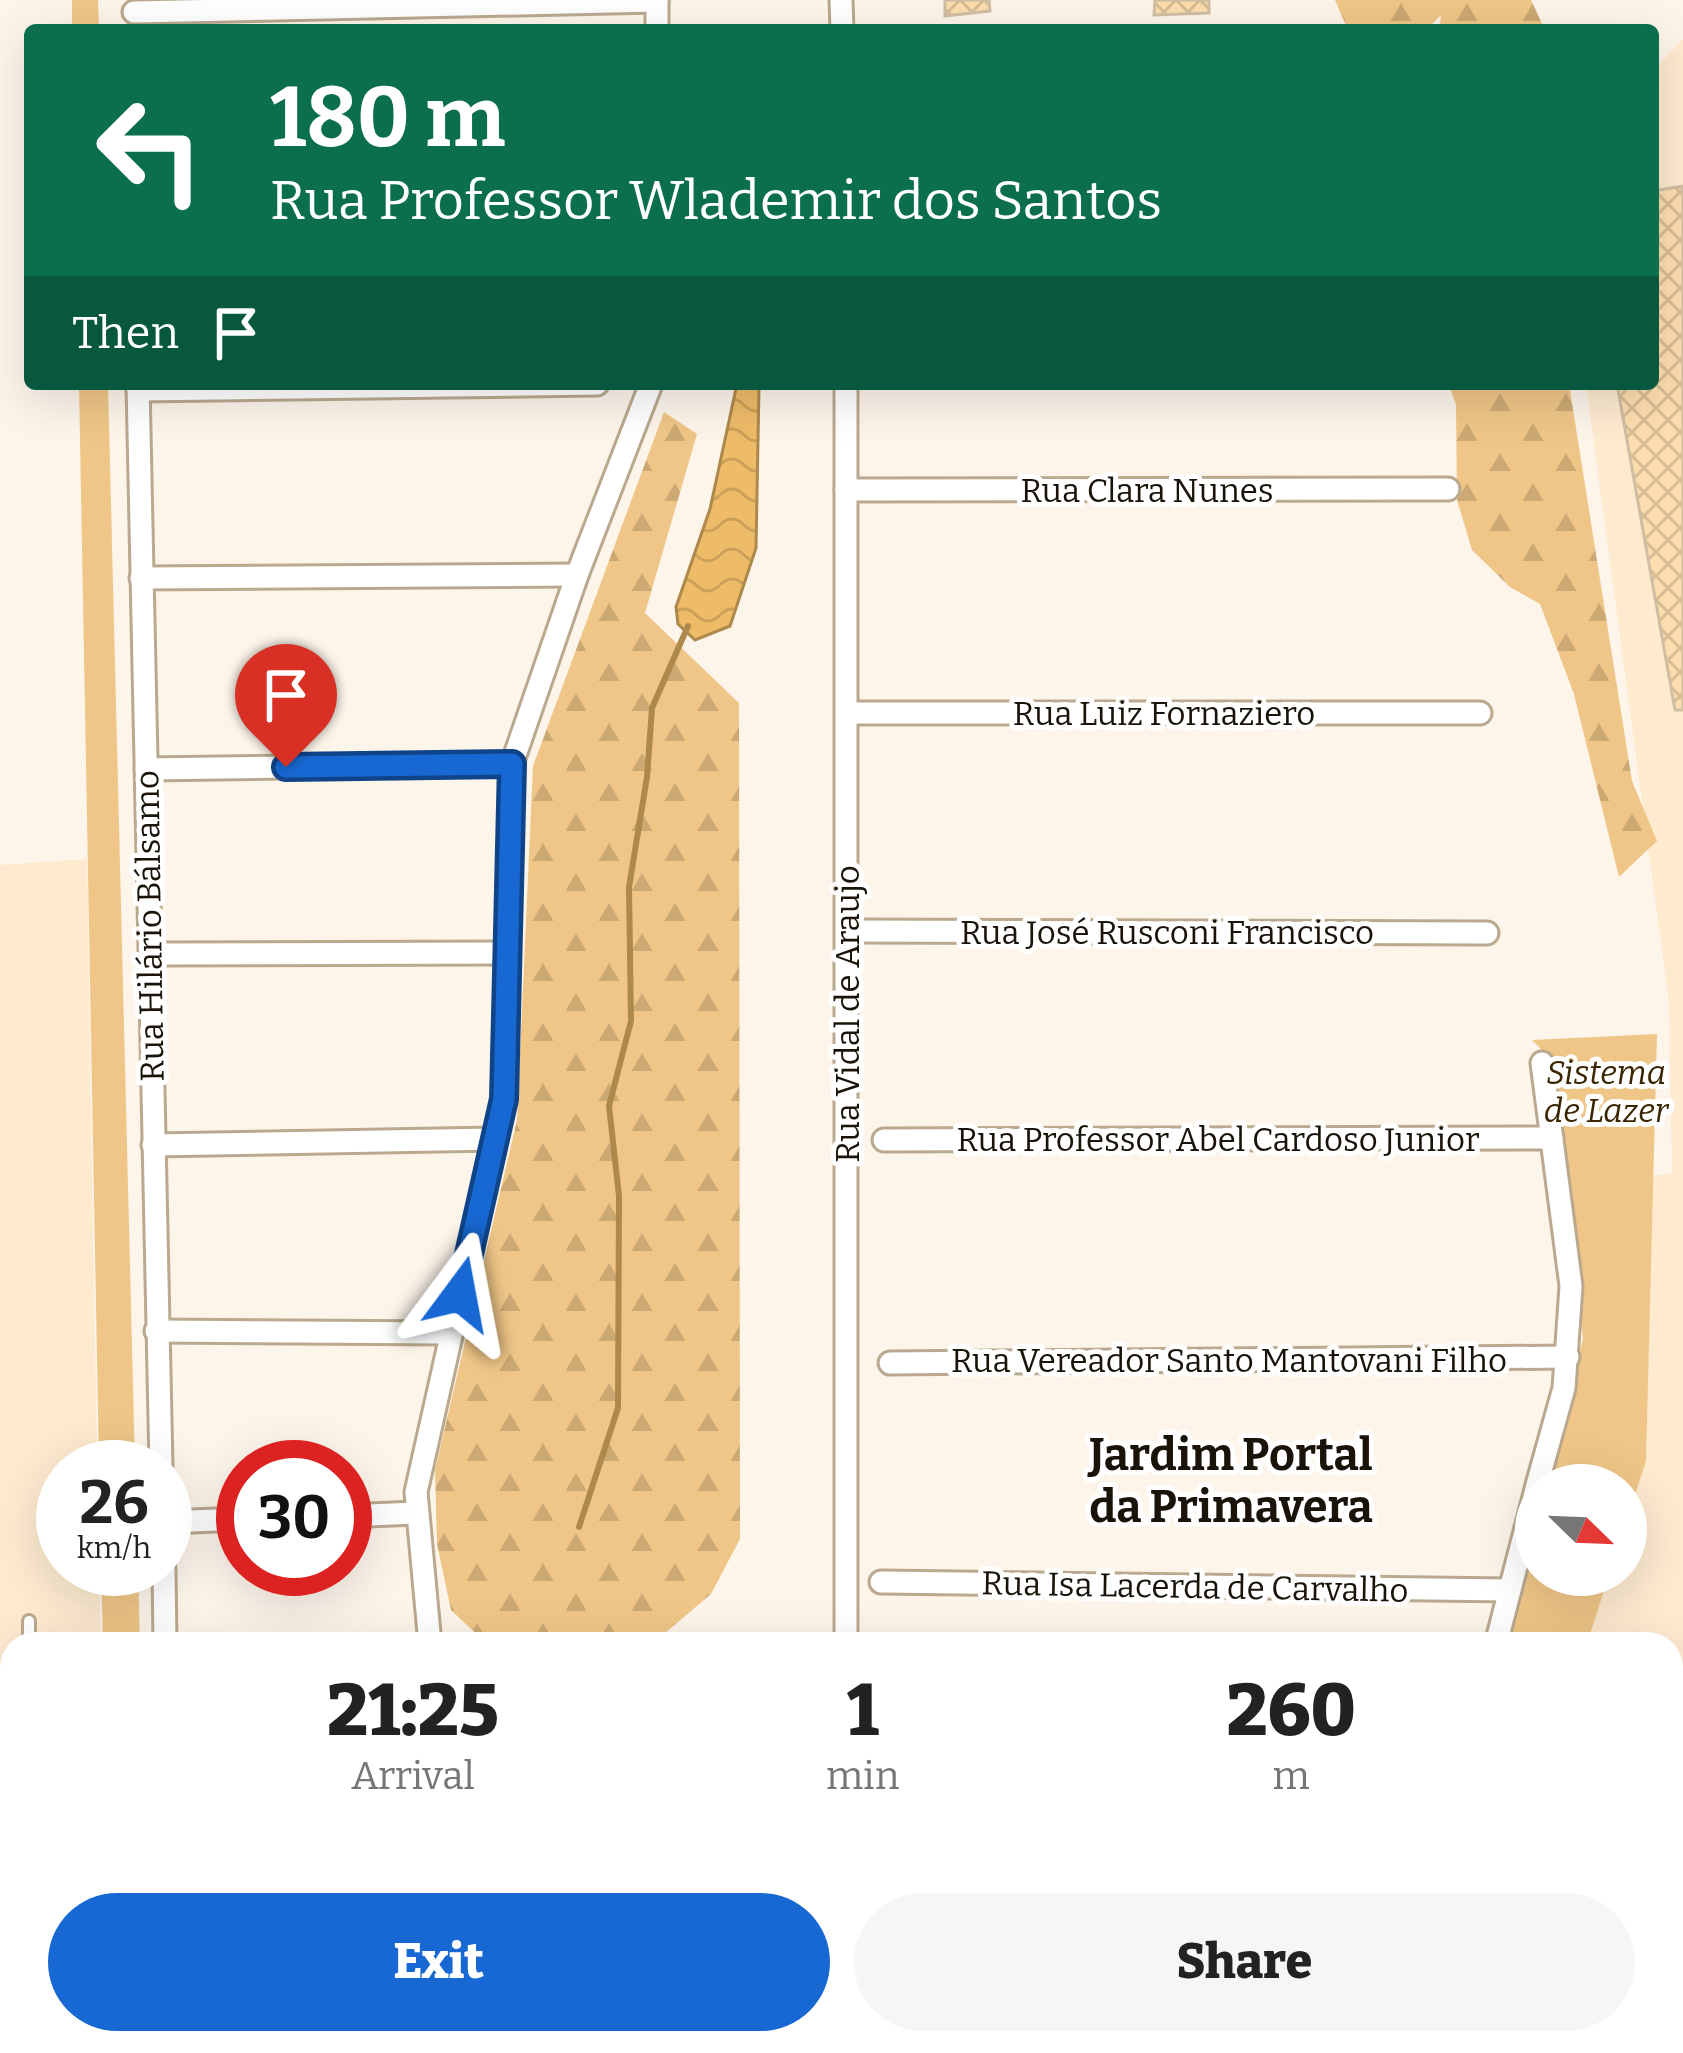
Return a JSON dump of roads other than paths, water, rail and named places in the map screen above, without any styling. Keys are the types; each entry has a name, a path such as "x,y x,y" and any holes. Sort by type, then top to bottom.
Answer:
{"street":[{"path":"134,14 657,1"},
{"name":"Rua Hilário Bálsamo","path":"138,390 160,1440"},
{"path":"429,1632 416,1513 504,1099 512,764 577,575 649,390"},
{"name":"Rua Vidal de Araujo","path":"846,390 846,1632"},
{"name":"Rua Clara Nunes","path":"846,490 1448,489"},
{"path":"141,578 577,575"},
{"name":"Rua Luiz Fornaziero","path":"848,712 1480,712"},
{"path":"146,770 512,764"},
{"name":"Rua José Rusconi Francisco","path":"847,931 1487,933"},
{"path":"152,954 506,952"},
{"path":"1542,1063 1571,1286 1568,1358 1543,1464"},
{"name":"Rua Professor Abel Cardoso Junior","path":"884,1140 1552,1138"},
{"path":"153,1145 496,1139"},
{"path":"156,1331 451,1333"},
{"name":"Rua Vereador Santo Mantovani Filho","path":"890,1363 1568,1358"},
{"path":"372,1515 416,1513"},
{"path":"1499,1632 1515,1571"},
{"name":"Rua Isa Lacerda de Carvalho","path":"881,1582 1510,1590"},
{"path":"164,1596 165,1632"}],"lane":[{"path":"29,1621 29,1632"}],"water":[{"path":"736,390 759,390 756,548 730,626 695,640 678,624 676,607 710,509"}],"waterway":[{"path":"579,1527 618,1408 619,1196 609,1106 631,1021 629,887 647,777 652,708 688,626"}],"district":[{"name":"Jardim Portal da Primavera","path":"1231,1480"}],"park label":[{"name":"Sistema de Lazer","path":"1606,1091"}]}
